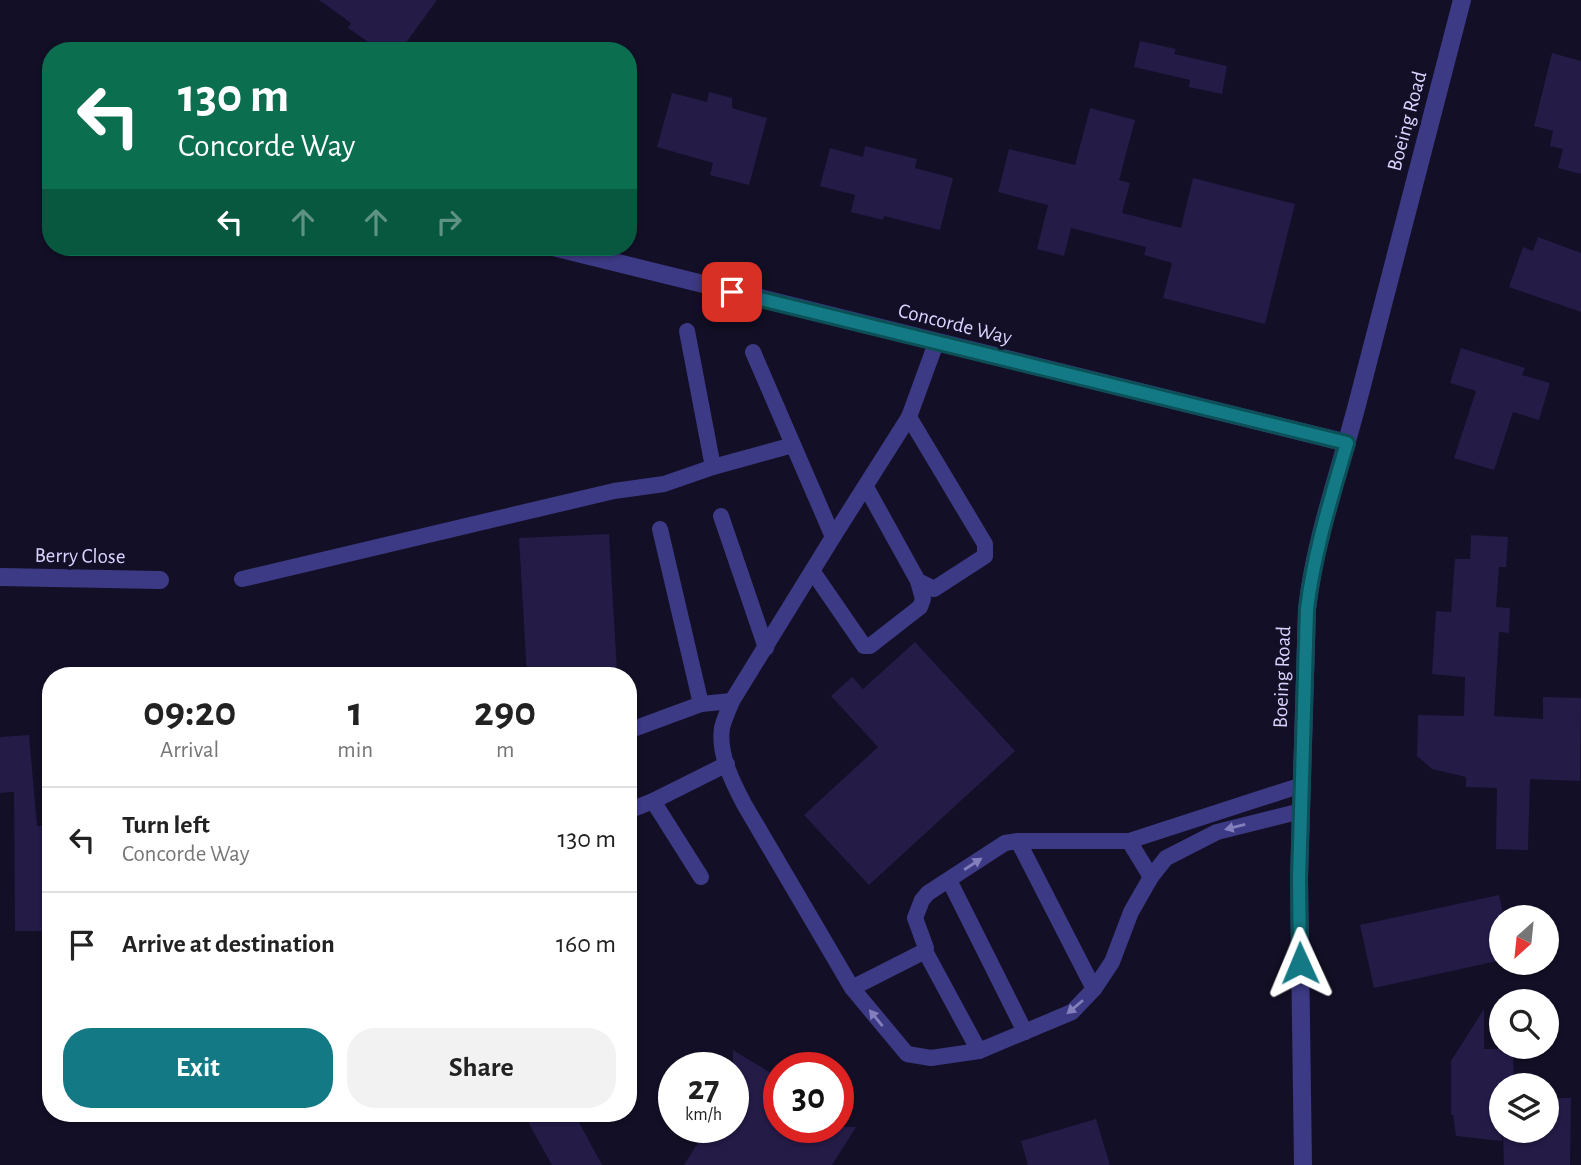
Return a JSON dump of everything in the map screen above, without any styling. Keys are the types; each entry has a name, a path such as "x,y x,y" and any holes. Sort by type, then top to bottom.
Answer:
{"street":[{"name":"Boeing Road","path":"1303,1165 1299,879 1307,609 1311,575 1318,540 1347,443 1462,0"},
{"name":"Concorde Way","path":"589,256 1347,443"},
{"name":"Berry Close","path":"0,577 160,580"}],"lane":[{"path":"687,331 713,467"},
{"path":"936,343 909,417 732,701 722,728 722,745 734,785 852,988 907,1055 931,1058 979,1051 1072,1012 1094,989 1112,962 1131,912 1151,877 1166,858 1217,832 1301,811"},
{"path":"753,352 832,537"},
{"path":"909,417 985,544 986,551 985,556 934,589 918,581"},
{"path":"242,579 614,491 664,484 793,445"},
{"path":"813,572 864,646 870,646 920,607 923,599 918,581 866,487"},
{"path":"721,516 766,648"},
{"path":"660,529 702,704"},
{"path":"637,728 702,704 732,701"},
{"path":"637,807 727,764"},
{"path":"979,1051 925,951 915,918 928,893 1005,843 1129,841 1302,785"},
{"path":"653,801 702,877"},
{"path":"1018,841 1094,989"},
{"path":"1129,841 1151,877"},
{"path":"949,880 1025,1032"},
{"path":"852,988 925,951"}],"building":[{"path":"319,0 437,0 407,42 368,42 348,28 351,23"},
{"path":"1140,41 1176,49 1174,54 1227,66 1222,94 1189,87 1190,80 1134,67"},
{"path":"1552,53 1581,61 1581,174 1558,168 1563,149 1550,146 1553,131 1534,126"},
{"path":"709,92 732,98 732,108 767,118 749,185 710,175 713,163 657,147 672,93 707,102"},
{"path":"1090,108 1135,120 1119,180 1130,183 1122,213 1181,228 1193,178 1295,204 1265,324 1163,298 1172,263 1144,255 1146,247 1071,228 1064,256 1037,249 1048,205 998,192 1009,149 1075,165"},
{"path":"865,146 917,159 915,168 953,178 940,230 884,216 883,220 851,212 855,195 820,186 830,148 863,157"},
{"path":"1538,237 1581,253 1581,312 1509,287 1523,247 1533,251"},
{"path":"1461,348 1525,368 1522,375 1550,383 1539,420 1513,412 1494,470 1454,458 1476,391 1450,383"},
{"path":"609,534 617,667 526,667 519,538"},
{"path":"1471,535 1508,537 1506,567 1499,567 1496,607 1510,608 1509,633 1499,632 1494,716 1543,719 1543,697 1581,698 1580,781 1530,779 1528,850 1496,849 1497,788 1466,787 1466,777 1432,769 1417,756 1418,715 1464,716 1465,677 1432,674 1436,611 1451,612 1455,559 1470,559"},
{"path":"915,642 1015,751 869,885 804,815 878,747 831,696 852,677 863,689"},
{"path":"29,735 37,826 42,826 42,931 15,931 14,792 0,793 0,737"},
{"path":"1499,895 1501,905 1489,905 1489,963 1374,988 1360,925"},
{"path":"1484,1009 1484,1049 1489,1049 1489,1059 1513,1059 1514,1073 1489,1073 1489,1140 1456,1136 1451,1115 1451,1061"},
{"path":"749,1060 763,1068 763,1143 846,1143 832,1165 684,1165 698,1143 749,1143"},
{"path":"1559,1098 1571,1098 1570,1165 1504,1165 1503,1143 1559,1143"},
{"path":"1096,1119 1110,1165 1028,1165 1021,1141"},
{"path":"528,1122 579,1122 602,1165 552,1165"}],"route":[{"path":"732,292 1347,443 1318,540 1307,609 1299,879 1300,963"}]}
